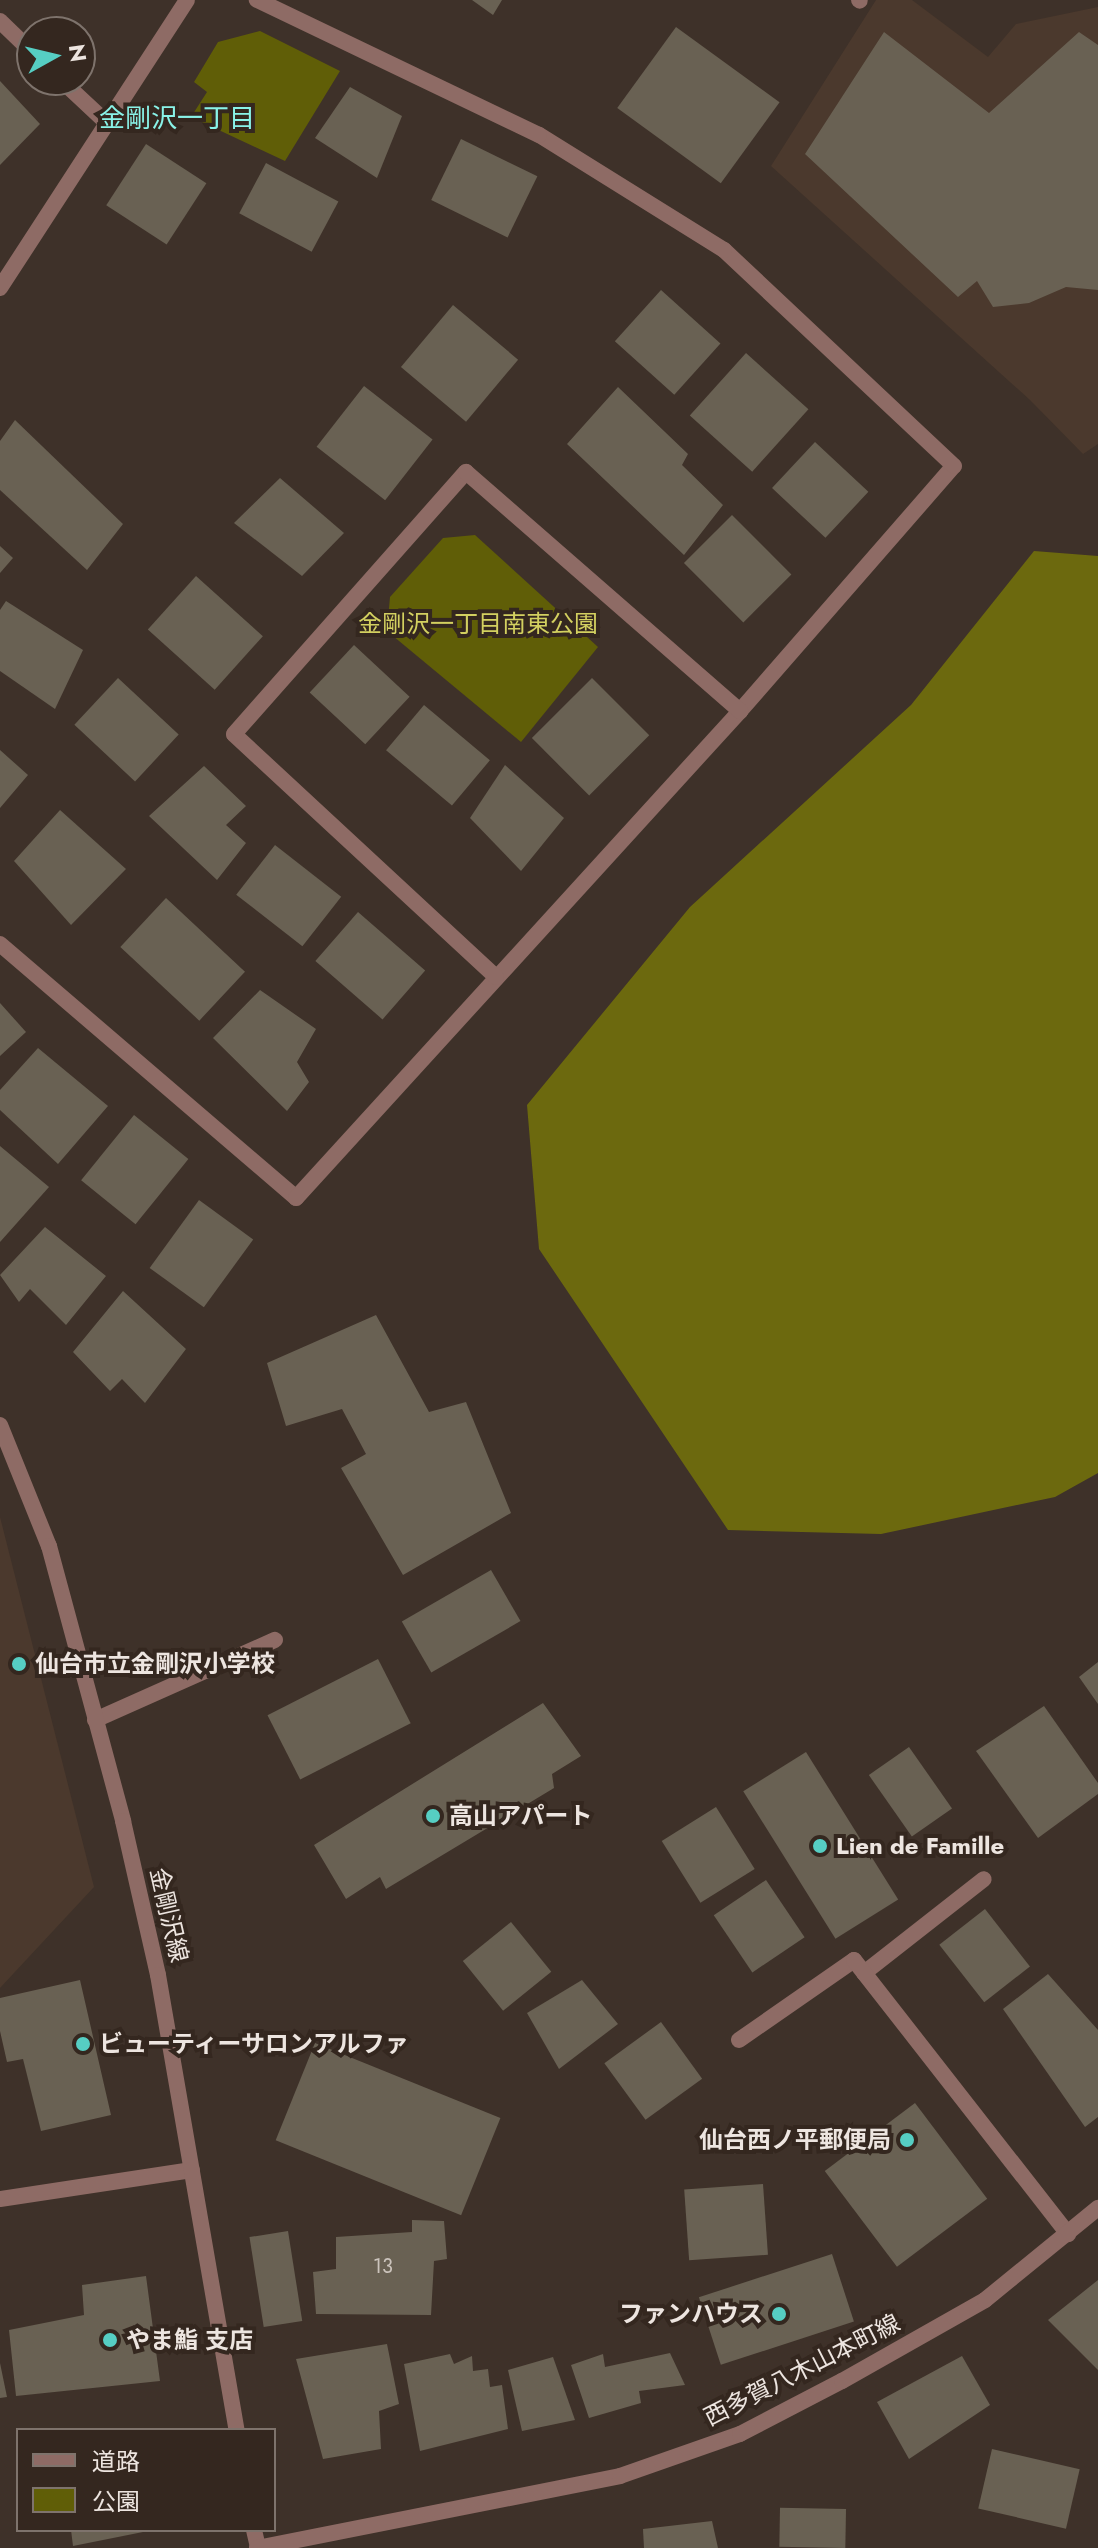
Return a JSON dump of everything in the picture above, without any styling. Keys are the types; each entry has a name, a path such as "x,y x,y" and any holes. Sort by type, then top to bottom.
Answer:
{"street":[{"path":"0,288 187,0"},
{"path":"0,944 296,1198 740,711 954,466 724,250 539,135 257,0"},
{"path":"0,21 16,36"},
{"path":"78,96 106,122"},
{"path":"496,977 234,734 466,472 740,711"},
{"name":"金剛沢線","path":"0,1425 49,1546 123,1821 158,1975 237,2428"},
{"path":"95,1720 275,1640"},
{"path":"864,1973 984,1879"},
{"path":"739,2040 854,1960 1068,2234"},
{"path":"0,2199 192,2170"},
{"name":"西多賀八木山本町線","path":"258,2548 620,2476 740,2434 842,2381 985,2300 1098,2208"}],"shaded area":[{"path":"876,0 912,0 988,57 1016,24 1098,7 1098,444 1083,454 1030,400 771,166"},
{"path":"1034,551 1098,556 1098,1473 1055,1497 881,1534 728,1530 539,1249 527,1105 690,907 911,705"},
{"name":"仙台市立金剛沢小学校","path":"0,1517 94,1887 0,1988"}],"green space":[{"path":"260,31 340,71 285,161 191,117 207,92 194,82 218,42"},
{"name":"金剛沢一丁目南東公園","path":"475,535 598,647 521,742 387,631 390,597 443,538"}],"building":[{"path":"472,0 502,0 493,15"},
{"path":"676,27 780,102 721,183 617,108"},
{"path":"884,32 989,113 1079,32 1098,45 1098,290 1066,287 1029,303 993,307 977,281 958,297 805,154"},
{"path":"0,81 40,124 0,165"},
{"path":"350,87 402,116 377,178 315,138"},
{"path":"461,139 537,176 508,237 431,200"},
{"path":"146,144 206,183 167,244 106,205"},
{"path":"266,163 338,201 312,252 239,213"},
{"path":"661,290 720,344 674,395 615,341"},
{"path":"453,305 518,360 466,422 401,367"},
{"path":"746,353 808,409 752,472 690,415"},
{"path":"364,386 433,440 385,500 317,447"},
{"path":"618,387 688,454 682,465 723,505 684,555 567,444"},
{"path":"15,420 123,524 87,570 0,490 0,441"},
{"path":"815,442 868,492 825,538 772,488"},
{"path":"280,478 344,533 302,576 234,523"},
{"path":"732,515 791,574 743,622 684,563"},
{"path":"0,546 13,558 0,573"},
{"path":"196,576 263,636 215,690 148,630"},
{"path":"6,601 83,650 55,709 0,671 0,610"},
{"path":"354,645 410,697 365,744 310,693"},
{"path":"118,678 179,735 135,781 74,725"},
{"path":"592,678 649,735 589,795 532,738"},
{"path":"424,705 490,760 452,805 386,750"},
{"path":"0,750 28,775 0,808"},
{"path":"505,765 564,818 521,871 470,818"},
{"path":"204,766 246,806 226,825 246,843 217,880 149,816"},
{"path":"60,810 126,869 71,925 14,861"},
{"path":"275,845 341,897 302,946 236,895"},
{"path":"166,898 245,972 199,1021 120,947"},
{"path":"358,912 425,970 383,1019 315,961"},
{"path":"260,990 316,1029 297,1062 309,1082 287,1111 213,1038"},
{"path":"0,1003 26,1032 0,1056"},
{"path":"38,1048 108,1106 58,1164 0,1110 0,1090"},
{"path":"134,1115 188,1159 136,1224 81,1180"},
{"path":"0,1146 49,1187 0,1242"},
{"path":"199,1200 253,1239 204,1307 150,1268"},
{"path":"45,1227 106,1276 66,1325 30,1289 19,1302 0,1275"},
{"path":"123,1291 186,1349 145,1403 122,1379 110,1391 73,1352"},
{"path":"376,1315 429,1412 466,1402 511,1513 403,1575 341,1468 366,1454 342,1409 286,1426 267,1363"},
{"path":"491,1570 520,1621 431,1673 402,1622"},
{"path":"378,1659 411,1723 300,1779 268,1715"},
{"path":"1098,1662 1098,1704 1079,1677"},
{"name":"高山アパート","path":"543,1703 581,1756 552,1774 554,1788 386,1889 380,1877 346,1899 314,1845"},
{"path":"1044,1706 1098,1783 1098,1794 1038,1838 976,1751"},
{"path":"909,1747 952,1808 912,1837 869,1775"},
{"name":"Lien de Famille","path":"806,1752 898,1900 835,1939 743,1791"},
{"path":"716,1807 755,1869 700,1903 662,1841"},
{"path":"766,1880 805,1937 752,1972 714,1915"},
{"path":"985,1909 1030,1967 984,2002 939,1945"},
{"path":"511,1922 551,1972 503,2011 463,1961"},
{"path":"1048,1974 1098,2030 1098,2117 1085,2127 1003,2009"},
{"path":"80,1980 111,2115 41,2131 23,2059 7,2062 0,2031 0,1998"},
{"path":"582,1980 618,2024 559,2069 527,2013"},
{"path":"661,2022 702,2079 646,2120 604,2063"},
{"path":"315,2043 500,2118 461,2215 276,2140"},
{"path":"915,2103 987,2199 897,2267 825,2171"},
{"path":"763,2184 768,2255 689,2260 684,2190"},
{"path":"412,2220 444,2221 447,2259 434,2261 431,2315 316,2314 313,2272 336,2269 336,2237 412,2232"},
{"path":"288,2231 302,2321 264,2327 249,2237"},
{"name":"ファンハウス","path":"832,2254 854,2322 721,2365 699,2297"},
{"path":"146,2276 160,2381 16,2396 9,2330 84,2315 82,2285"},
{"path":"1098,2280 1098,2370 1048,2320"},
{"path":"387,2344 399,2404 379,2411 381,2449 323,2459 296,2359"},
{"path":"670,2353 685,2385 639,2391 641,2403 589,2418 571,2365 603,2354 605,2367"},
{"path":"450,2354 454,2364 472,2356 473,2371 488,2369 490,2387 502,2385 508,2429 420,2451 404,2364"},
{"path":"962,2356 990,2405 909,2459 877,2402"},
{"path":"553,2357 575,2420 522,2431 508,2370"},
{"path":"0,2363 7,2397 0,2398"},
{"path":"992,2449 1080,2469 1066,2529 978,2508"},
{"path":"780,2508 846,2509 845,2548 779,2547"},
{"path":"712,2521 718,2548 644,2548 643,2529"},
{"path":"71,2532 143,2532 73,2546"}],"place":[{"name":"仙台市立金剛沢小学校","path":"19,1664"},
{"name":"高山アパート","path":"433,1816"},
{"name":"Lien de Famille","path":"820,1846"},
{"name":"ビューティーサロンアルファ","path":"83,2044"},
{"name":"仙台西ノ平郵便局","path":"907,2140"},
{"name":"ファンハウス","path":"779,2314"},
{"name":"やま鮨 支店","path":"110,2340"}],"district":[{"name":"金剛沢一丁目","path":"177,119"}]}
